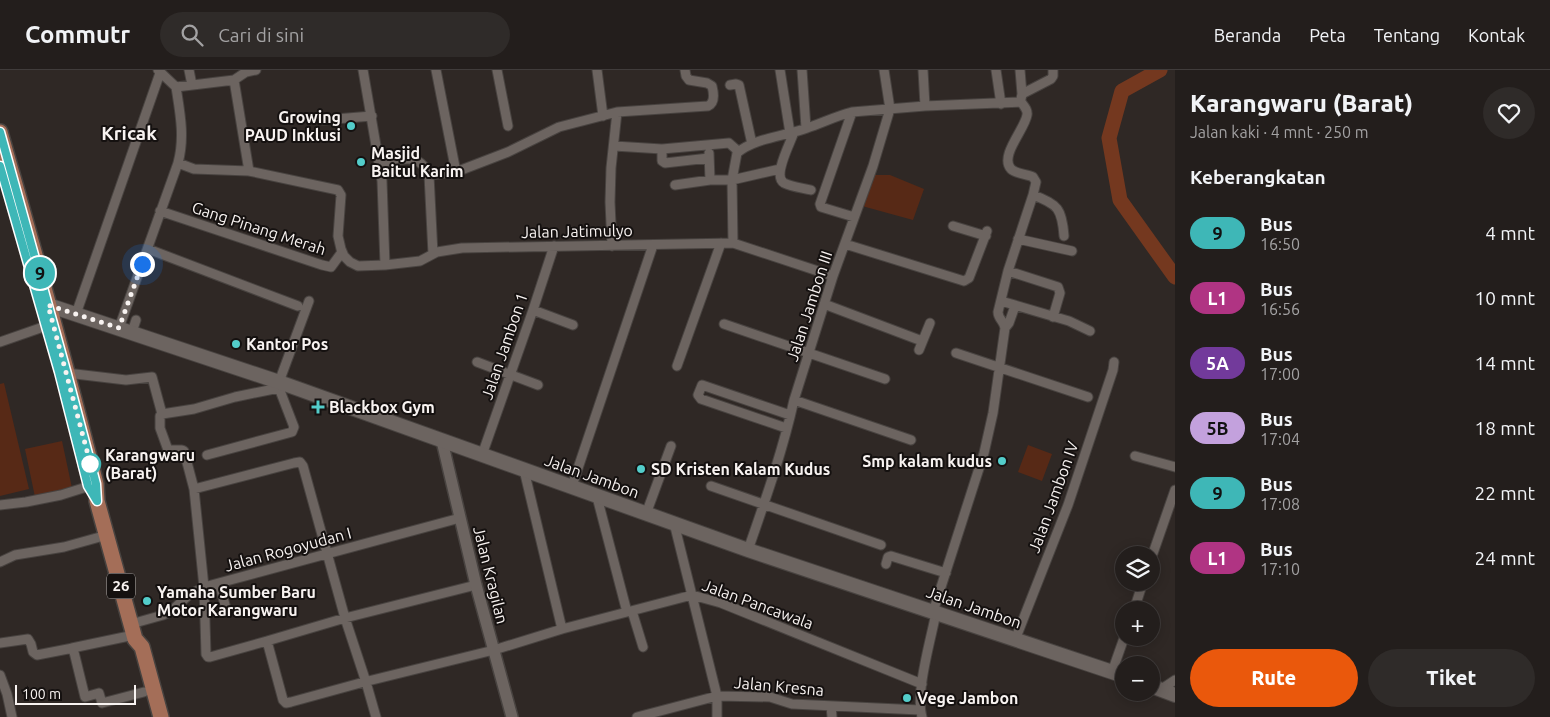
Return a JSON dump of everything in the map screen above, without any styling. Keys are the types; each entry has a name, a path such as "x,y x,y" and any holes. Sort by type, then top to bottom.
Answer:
{"main road":[{"path":"0,132 67,374 92,485"},
{"path":"0,166 92,485"},
{"name":"Jalan Jambon","path":"48,305 129,327 280,385 572,486 597,497 748,550 1115,673"},
{"name":"26","path":"92,485 134,634 142,647 161,717"},
{"name":"26","path":"134,634 132,650 151,717"},
{"path":"1160,689 1175,694"}],"street":[{"path":"189,70 192,85"},
{"path":"176,87 234,80 246,72 256,70"},
{"path":"363,70 382,181 384,265"},
{"path":"436,70 456,172"},
{"path":"497,70 508,126"},
{"path":"596,70 603,116"},
{"path":"429,175 456,172 514,149 559,127 617,112 710,105 713,100 711,85 689,80 685,70"},
{"path":"780,70 792,132 780,169 780,178 784,183 811,190"},
{"path":"802,70 806,128"},
{"name":"Jalan Jambon III","path":"748,550 764,504 833,276 873,166 890,109 884,70"},
{"path":"923,70 925,106"},
{"path":"996,70 1001,104"},
{"path":"921,714 922,684 935,612 984,453 993,414 1005,328 1004,323 998,316 1000,301 1036,182 1033,177 1012,170 1008,161 1008,157 1028,115 1021,98 1020,70"},
{"path":"733,243 732,180 738,151 752,144 852,112 925,106 1001,104 1021,98 1051,79 1053,70"},
{"path":"76,314 159,71 176,87 182,140 181,151 148,249 129,327"},
{"path":"234,80 249,171"},
{"path":"730,85 739,85 752,144"},
{"path":"612,246 611,168 617,112"},
{"path":"852,112 820,204 821,207 854,217"},
{"path":"323,120 372,116"},
{"path":"614,146 662,149 729,143 738,151"},
{"path":"708,145 710,180"},
{"path":"662,149 662,161 665,164 709,158"},
{"path":"379,163 406,159 416,160 426,167 429,175 433,254"},
{"path":"178,163 194,169 249,171 338,190 341,195 338,236 342,252"},
{"path":"675,186 710,180 732,180 780,169"},
{"path":"1033,195 1048,200 1057,207 1064,236"},
{"name":"Gang Pinang Merah","path":"160,211 322,265 331,267 342,252"},
{"path":"845,244 964,280 969,278 986,234 953,226"},
{"path":"1018,239 1072,251"},
{"name":"Jalan Jatimulyo","path":"342,252 350,262 358,266 420,261 441,251 462,248 733,243 833,276"},
{"path":"677,366 721,244"},
{"path":"572,486 653,245"},
{"name":"Jalan Jambon 1","path":"482,455 554,246"},
{"path":"148,249 304,305 280,385 294,427 292,432 206,455"},
{"path":"1008,271 1058,286 1060,293 1053,317"},
{"path":"1000,301 1069,321 1090,331"},
{"path":"824,304 921,345 930,323"},
{"path":"1005,328 1009,323 1015,306"},
{"path":"533,310 572,325"},
{"path":"724,324 885,379"},
{"path":"0,342 46,326"},
{"path":"956,353 1088,397"},
{"path":"477,362 538,385"},
{"name":"Jalan Jambon IV","path":"1015,640 1068,504 1113,370 1114,362"},
{"path":"67,374 133,381 152,377 162,414 160,416 160,428 165,444 168,450 184,451 194,489 204,587 206,654 208,656 345,618 476,585"},
{"path":"162,414 194,409 280,385"},
{"path":"786,428 701,399 698,395 702,385 790,415"},
{"path":"794,400 911,440"},
{"name":"Jalan Kragilan","path":"442,441 476,585 512,717"},
{"path":"646,514 671,446"},
{"path":"1135,456 1175,467"},
{"path":"194,489 300,462 303,466 345,618 376,717"},
{"path":"524,470 562,629"},
{"path":"0,505 61,495 92,485"},
{"path":"711,486 881,545"},
{"path":"1156,546 1175,490"},
{"path":"597,497 630,611 643,647"},
{"name":"Jalan Rogoyudan I","path":"0,643 28,639 33,652 38,655 134,634 172,611 189,595 204,587 460,518"},
{"path":"674,523 717,696 717,717"},
{"path":"0,562 15,556 64,547 107,535"},
{"path":"886,564 888,557 891,556 946,573"},
{"path":"219,583 227,612"},
{"name":"Jalan Pancawala","path":"266,641 283,700 286,703 494,650 562,629 692,594 721,603 922,684"},
{"path":"72,648 74,649 85,697 99,693 102,703 144,692"},
{"path":"0,675 7,694 12,717"},
{"path":"1160,686 1175,680"},
{"name":"Jalan Kresna","path":"638,717 717,696 770,697 792,704 921,714"},
{"path":"831,706 832,717"}],"shaded area":[{"path":"874,175 890,175 924,189 913,220 862,206"},
{"path":"4,383 29,489 0,496 0,384"},
{"path":"62,441 72,488 35,497 25,449"},
{"path":"1028,445 1052,454 1042,481 1018,472"}],"waterway":[{"path":"1160,70 1122,91 1109,138 1120,200 1175,277"}],"bus line":[{"name":"9","path":"0,132 96,484 97,501 88,486 59,372 0,166"}],"place":[{"name":"Growing PAUD Inklusi","path":"351,126"},
{"name":"Masjid Baitul Karim","path":"361,162"},
{"name":"Kantor Pos","path":"236,344"},
{"name":"Blackbox Gym","path":"318,407"},
{"name":"Smp kalam kudus","path":"1002,461"},
{"name":"Karangwaru (Barat)","path":"90,464"},
{"name":"SD Kristen Kalam Kudus","path":"641,469"},
{"name":"Yamaha Sumber Baru Motor Karangwaru","path":"147,601"},
{"name":"Vege Jambon","path":"907,698"}],"district":[{"name":"Kricak","path":"129,133"}],"route":[{"path":"90,464 91,466 48,305 119,328 142,264"}]}
